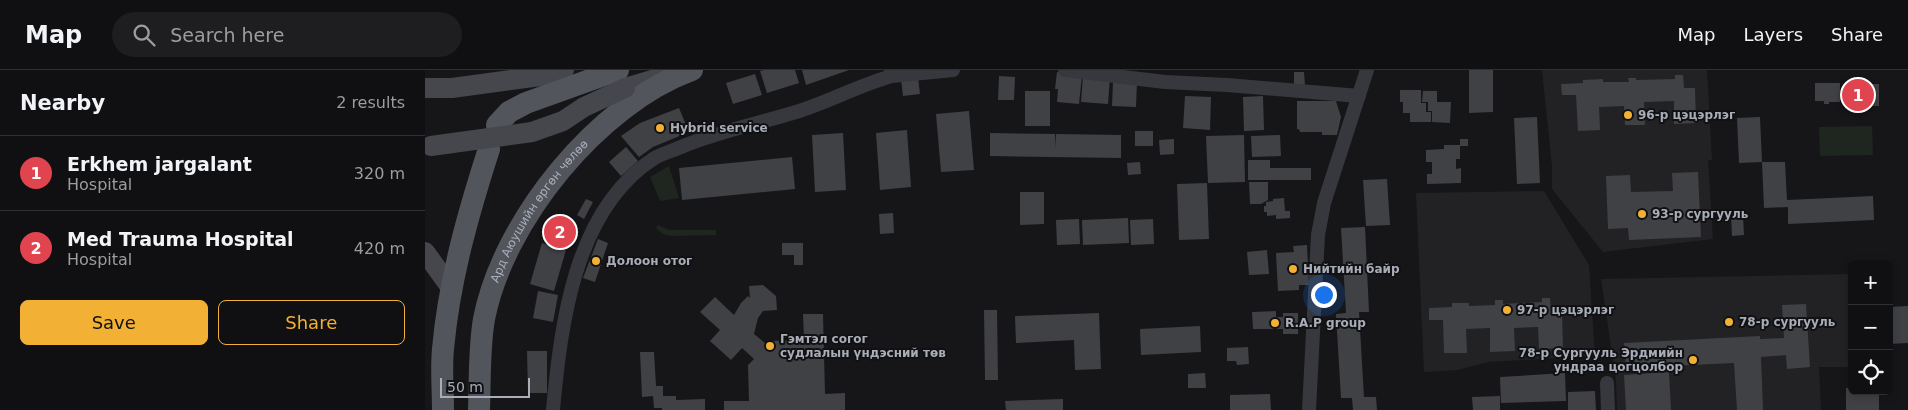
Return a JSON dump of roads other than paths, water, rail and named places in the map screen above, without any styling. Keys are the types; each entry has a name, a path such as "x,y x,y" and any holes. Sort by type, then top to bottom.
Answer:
{"main road":[{"path":"425,88 453,88 548,75 564,70"},
{"path":"497,125 509,112 526,102 622,79 685,70"},
{"name":"Ард Аюушийн өргөн чөлөө","path":"479,410 484,319 500,268 521,224 569,159 593,134 655,88 692,70"},
{"path":"428,146 532,132 563,121 622,79"},
{"path":"443,410 443,350 451,288 476,190 489,149"},
{"path":"426,257 451,288"}],"street":[{"path":"553,410 564,317 583,252 607,205 628,179 654,159 698,140 797,112 891,73 953,70"},
{"path":"1065,70 1165,82 1227,84 1359,96"},
{"path":"1309,410 1318,235 1324,203 1367,70"},
{"path":"1607,383 1609,410"}],"place":[{"name":"Erkhem jargalant","path":"1858,95"},
{"name":"96-р цэцэрлэг","path":"1628,115"},
{"name":"Hybrid service","path":"660,128"},
{"name":"93-р сургууль","path":"1642,214"},
{"name":"Med Trauma Hospital","path":"560,232"},
{"name":"Долоон отог","path":"596,261"},
{"name":"Нийтийн байр","path":"1293,269"},
{"name":"97-р цэцэрлэг","path":"1507,310"},
{"name":"78-р сургууль","path":"1729,322"},
{"name":"R.A.P group","path":"1275,323"},
{"name":"Гэмтэл согог судлалын үндэсний төв","path":"770,346"},
{"name":"78-р Сургууль Эрдмийн ундраа цогцолбор","path":"1693,360"}]}
